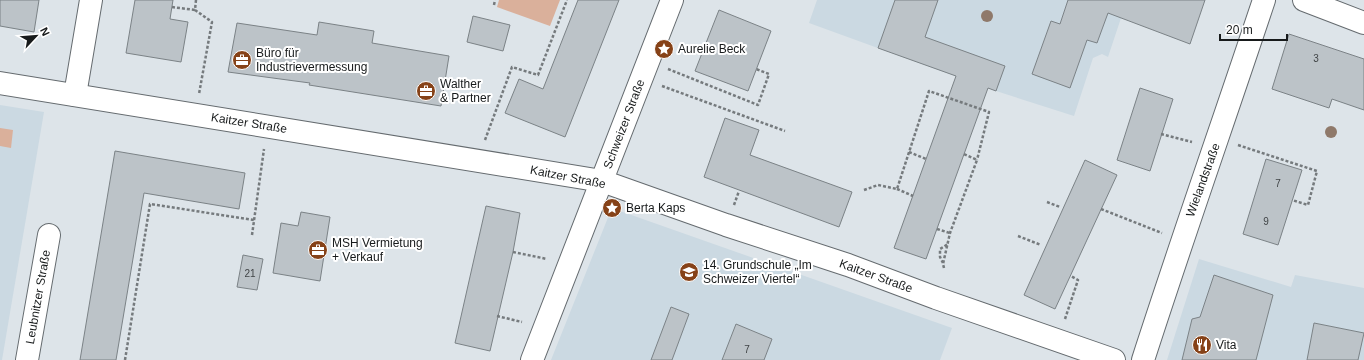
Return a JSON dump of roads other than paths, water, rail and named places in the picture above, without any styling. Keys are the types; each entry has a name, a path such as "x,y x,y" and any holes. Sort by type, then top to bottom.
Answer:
{"street":[{"path":"74,95 91,0"},
{"name":"Schweizer Straße","path":"532,360 672,0"},
{"name":"Wielandstraße","path":"1143,360 1182,240 1217,143 1264,0"},
{"path":"1304,0 1364,23"},
{"name":"Kaitzer Straße","path":"0,83 602,181 726,225 848,265 936,298 1114,360"},
{"name":"Leubnitzer Straße","path":"27,360 49,234"}],"place":[{"name":"Aurelie Beck","path":"664,49"},
{"name":"Büro für Industrievermessung","path":"242,60"},
{"name":"Walther & Partner","path":"426,91"},
{"name":"Berta Kaps","path":"612,208"},
{"name":"MSH Vermietung + Verkauf","path":"318,250"},
{"name":"14. Grundschule „Im Schweizer Viertel“","path":"689,272"},
{"name":"Vita","path":"1202,345"}]}
